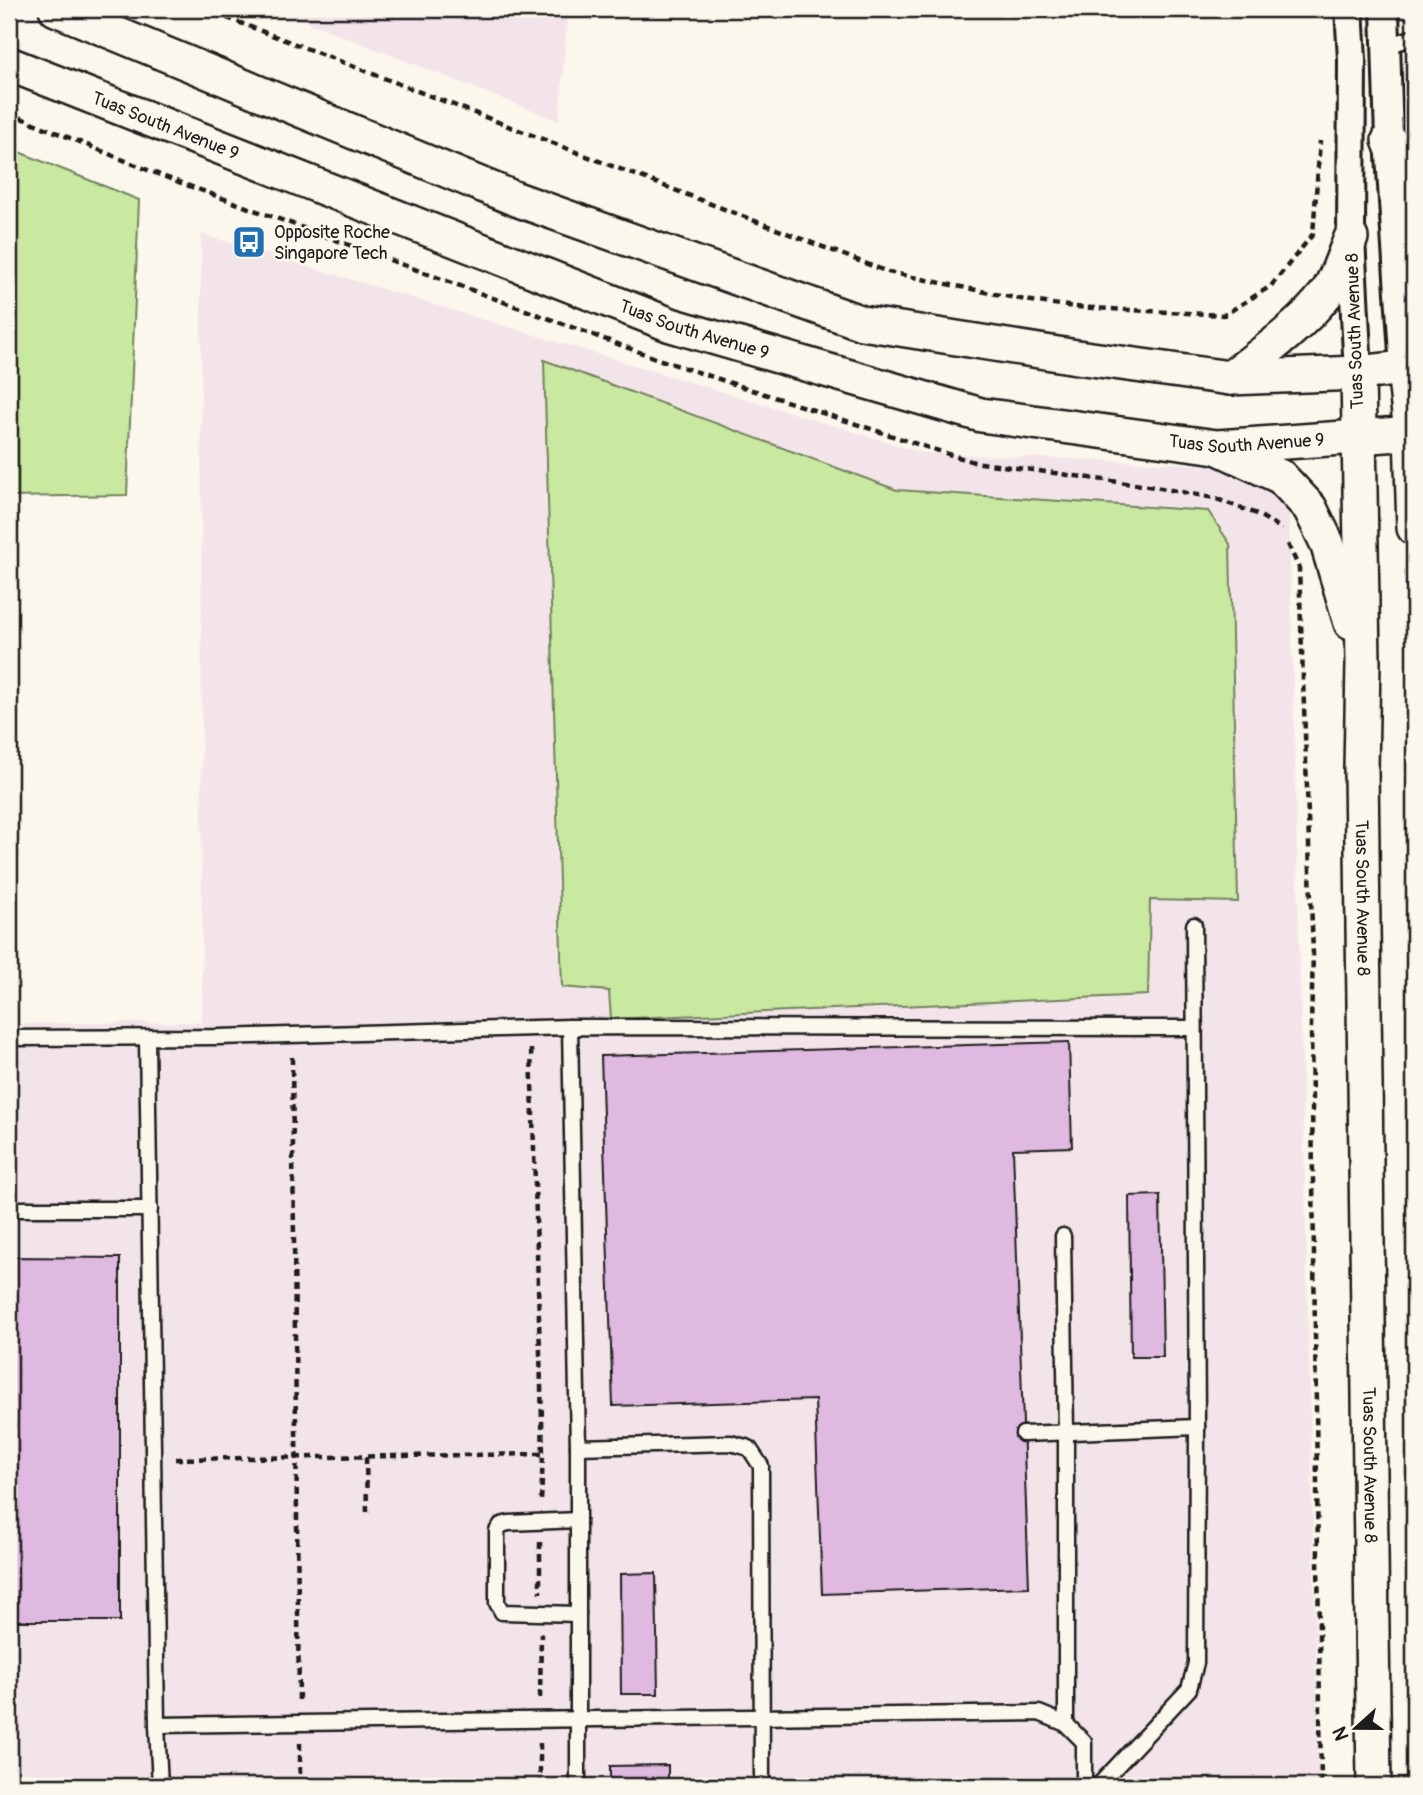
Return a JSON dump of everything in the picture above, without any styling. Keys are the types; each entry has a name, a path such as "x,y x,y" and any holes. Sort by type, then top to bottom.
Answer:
{"street":[{"path":"56,9 516,199 862,323 1230,378 1358,373 1409,368"},
{"name":"Tuas South Avenue 8","path":"1349,9 1352,59 1351,238 1358,373 1363,662 1361,769 1374,1786"},
{"path":"1385,9 1389,140 1413,433 1414,528"},
{"name":"Tuas South Avenue 9","path":"9,64 671,325 981,415 1217,447 1413,433"},
{"path":"1389,140 1414,202"},
{"path":"1230,378 1280,340 1328,292 1351,238"},
{"path":"1217,447 1281,477 1310,508 1327,543 1363,662"}],"lane":[{"path":"1385,47 1414,37"},
{"path":"1097,1786 1189,1689 1196,1663 1194,925"},
{"path":"9,1038 147,1038 570,1027 1194,1028"},
{"path":"570,1027 578,1447 578,1786"},
{"path":"147,1038 160,1786"},
{"path":"9,1209 150,1209"},
{"path":"1063,1236 1066,1724"},
{"path":"1023,1434 1197,1427"},
{"path":"578,1447 732,1443 749,1448 761,1466 762,1786"},
{"path":"578,1520 509,1523 501,1525 497,1531 497,1603 502,1612 578,1614"},
{"path":"158,1725 1040,1713 1066,1724 1084,1742 1084,1786"}],"path":[{"path":"204,9 888,272 1024,300 1074,307 1223,315 1271,286 1313,234 1321,131"},
{"path":"9,113 165,177 661,360 929,448 974,461 1214,498 1257,514 1282,527 1299,568 1313,954 1311,1026 1321,1786"},
{"path":"531,1028 543,1454 540,1521 540,1786"},
{"path":"291,1035 300,1786"},
{"path":"153,1459 543,1454"},
{"path":"366,1457 368,1513"}],"shaded area":[{"path":"274,9 568,9 559,121"},
{"path":"201,234 924,453 1288,468 1319,1786 9,1786 9,1024 202,1022"}],"green space":[{"path":"9,148 139,200 127,495 9,497"},
{"path":"544,360 897,490 1208,511 1230,544 1238,902 1150,900 1148,995 611,1019 609,991 562,987"}],"building":[{"path":"1069,1042 1072,1147 1013,1149 1029,1587 822,1594 815,1400 613,1406 601,1056"},
{"path":"1160,1195 1163,1357 1131,1357 1129,1196"},
{"path":"9,1257 120,1258 120,1621 9,1621"},
{"path":"656,1573 658,1694 621,1694 620,1574"},
{"path":"668,1765 668,1786 610,1786 610,1766"}],"place":[{"name":"Opposite Roche Singapore Tech","path":"249,242"}]}
